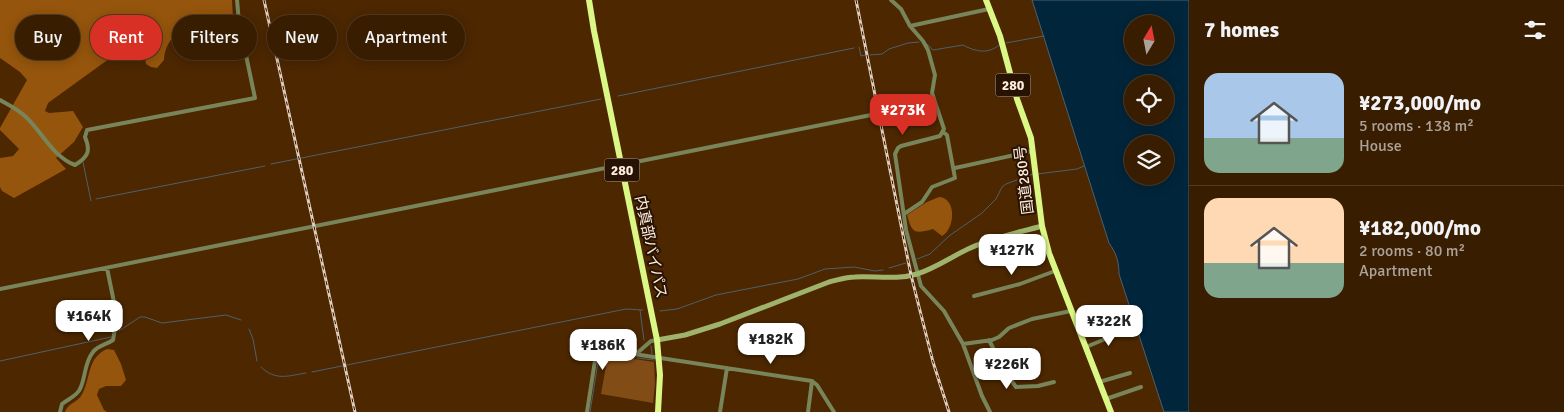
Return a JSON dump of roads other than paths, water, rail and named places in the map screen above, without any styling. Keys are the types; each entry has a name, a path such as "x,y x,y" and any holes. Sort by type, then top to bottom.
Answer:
{"highway":[{"name":"内真部バイパス","path":"589,0 657,340 660,375 658,412"},
{"name":"国道280号","path":"986,0 1000,36 1017,100 1031,138 1042,226 1056,271 1111,412"}],"street":[{"path":"0,100 22,113 55,151 75,165 87,155 89,146 85,137 87,130 255,98 239,22 237,0"},
{"path":"891,0 901,9 910,26 928,50 935,75 932,93 938,116 943,126 942,135 901,146 894,158 917,274 921,286 944,311 963,344 982,396 990,412"},
{"path":"910,26 989,9"},
{"path":"0,289 871,115"},
{"path":"904,214 922,202 932,186 954,179 955,168 947,135 943,132"},
{"path":"955,168 1033,151"},
{"path":"636,354 651,341 685,335 720,324 829,282 855,277 898,277 917,274 941,265 967,249 984,242 1042,226"},
{"path":"60,412 62,404 80,389 85,366 97,346 113,340 117,317 107,268"},
{"path":"974,296 1020,284 1056,271"},
{"path":"963,344 999,337 1009,328 1032,319 1072,311"},
{"path":"1086,347 1110,337 1123,329"},
{"path":"989,340 1004,370 1016,387 1038,386 1054,382"},
{"path":"587,412 596,354 601,349 812,381 817,385 834,412"},
{"path":"720,412 727,368"},
{"path":"1099,382 1130,373"},
{"path":"808,412 812,381"},
{"path":"1106,399 1141,387"}],"water":[{"path":"1032,0 1189,0 1189,412 1164,412 1119,274 1117,257 1109,243"}],"waterway":[{"path":"1006,43 1044,36"},
{"path":"870,55 882,54 889,49 908,43 919,42"},
{"path":"927,44 933,50 963,45 981,51 990,50 999,45"},
{"path":"859,47 861,56 865,55"},
{"path":"618,96 854,48"},
{"path":"271,164 601,99"},
{"path":"83,162 91,201"},
{"path":"96,199 265,166"},
{"path":"1037,174 1077,169 1084,166"},
{"path":"917,259 930,254 949,236 982,213 996,199 1002,187 1006,184 1033,174"},
{"path":"889,268 906,263"},
{"path":"660,311 677,309 716,295 798,279 825,269 854,267 875,271 883,270"},
{"path":"312,372 626,309 643,310"},
{"path":"640,310 644,340"},
{"path":"119,331 140,317 162,323 226,315 241,320"},
{"path":"249,329 257,361"},
{"path":"0,361 111,337"},
{"path":"651,346 652,354"},
{"path":"590,412 599,356 607,353"},
{"path":"610,354 634,357"},
{"path":"637,358 654,360"},
{"path":"261,367 277,376 306,373"}],"railway":[{"path":"264,0 355,412"},
{"path":"856,0 911,275 933,362 949,412"}]}
